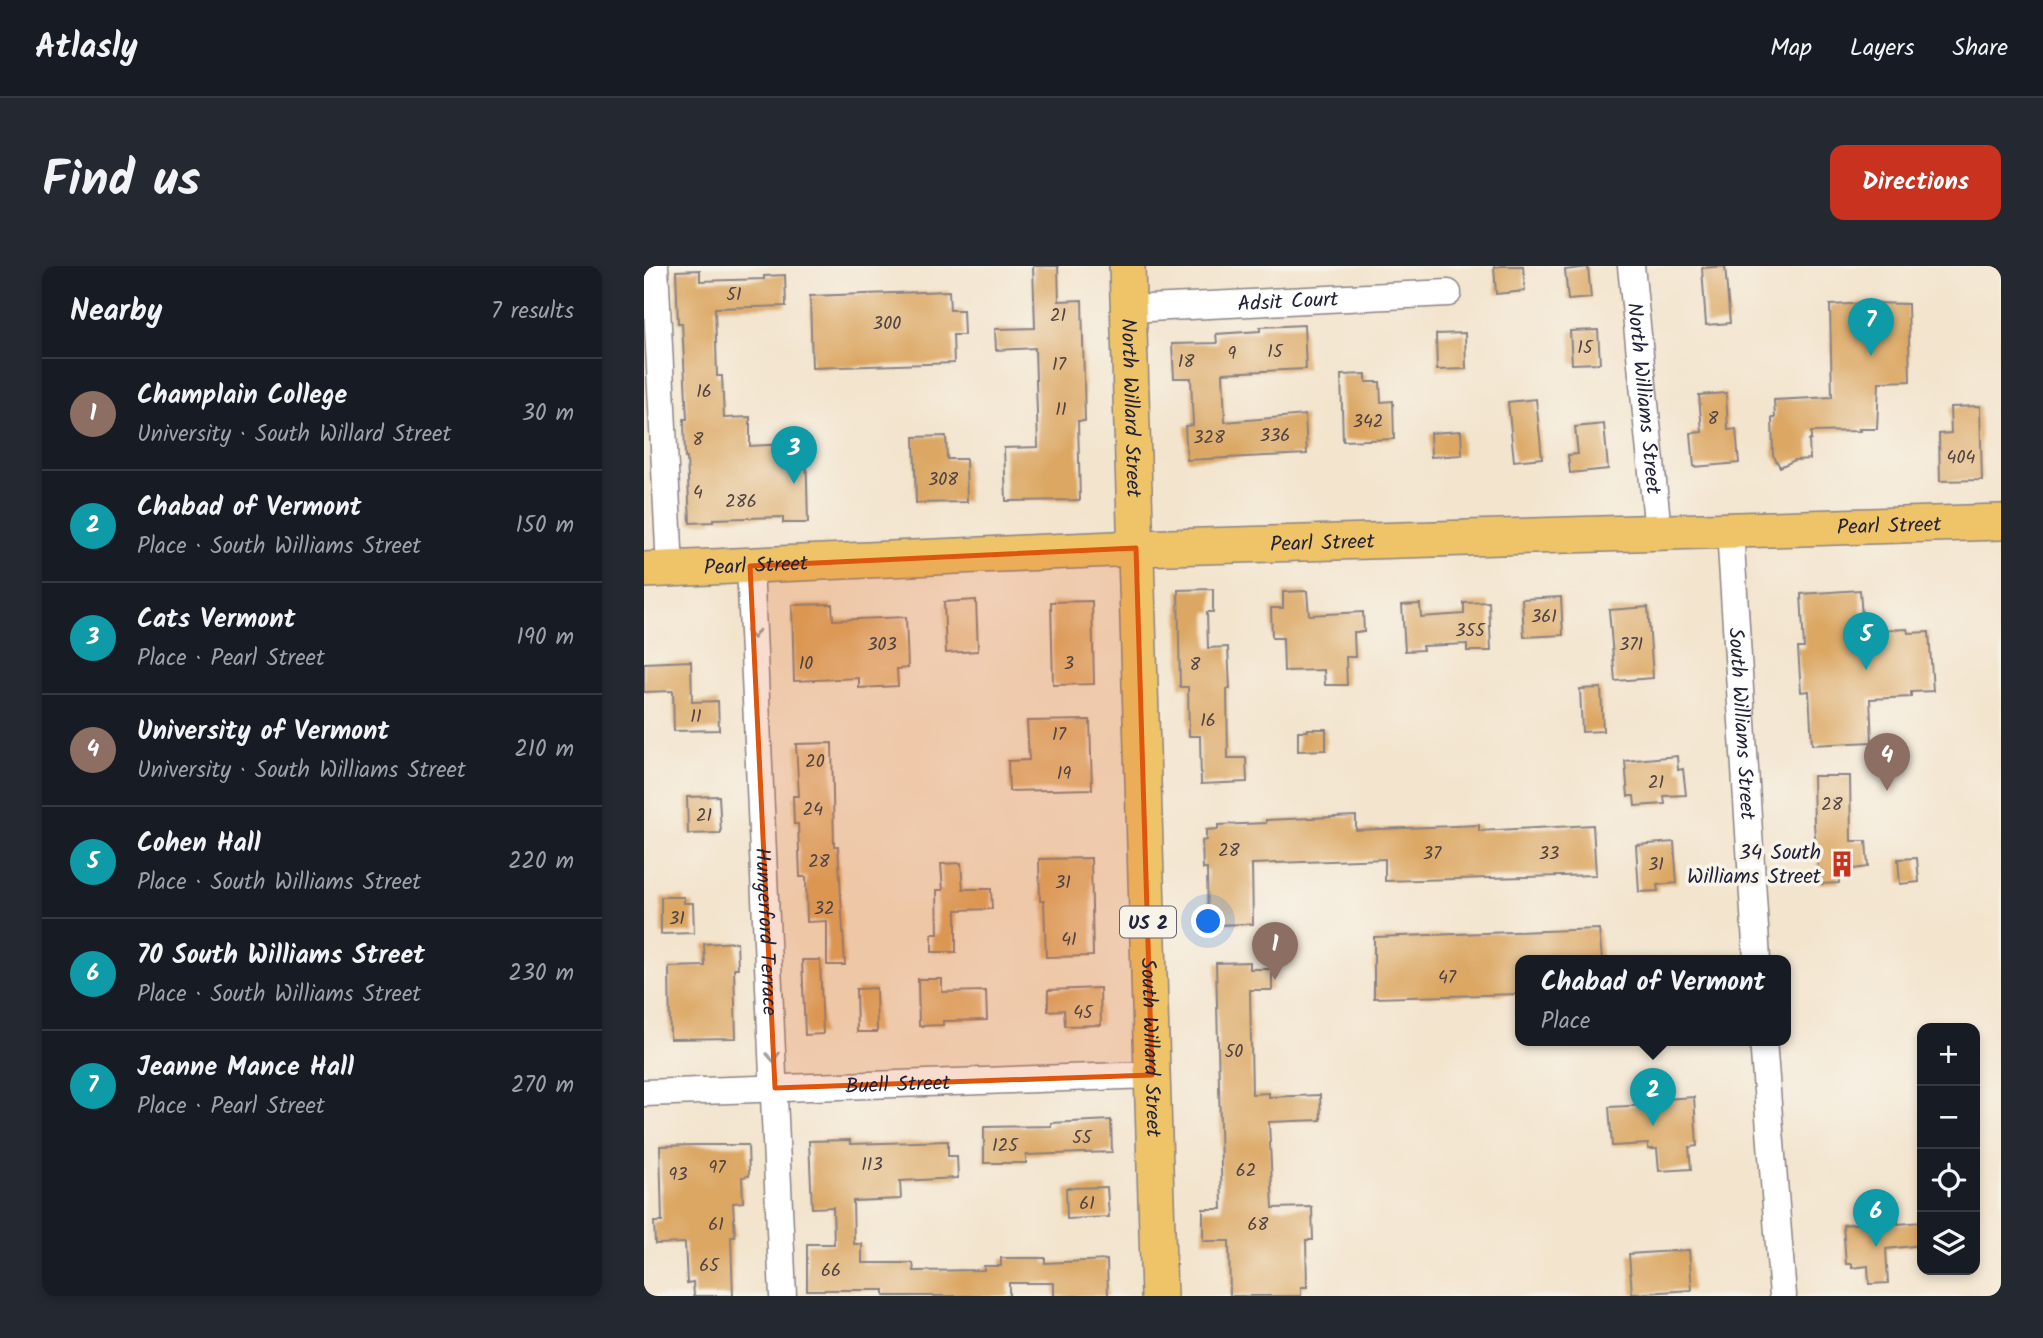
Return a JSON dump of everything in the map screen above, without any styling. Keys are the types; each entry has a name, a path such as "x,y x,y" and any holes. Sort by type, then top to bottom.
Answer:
{"main road":[{"name":"North Willard Street","path":"1127,266 1136,548"},
{"name":"Pearl Street","path":"657,569 1136,548 2001,522"},
{"name":"South Willard Street","path":"1136,548 1159,1296"}],"street":[{"path":"655,266 657,569"},
{"name":"North Williams Street","path":"1631,266 1658,531"},
{"name":"Adsit Court","path":"1129,309 1448,293"},
{"name":"South Williams Street","path":"1730,530 1757,955"},
{"name":"Hungerford Terrace","path":"750,566 783,1296"},
{"path":"1763,1046 1783,1296"},
{"name":"Buell Street","path":"644,1093 1152,1075"}],"highlighted area":[{"path":"1136,548 1152,1075 775,1088 750,566"}],"building":[{"path":"1033,266 1058,266 1059,301 1082,300 1085,421 1078,421 1080,500 1006,501 1004,448 1038,447 1035,348 996,350 995,329 1035,328"},
{"path":"1523,266 1525,291 1496,294 1494,267"},
{"path":"1725,266 1730,323 1706,325 1702,268"},
{"path":"1588,267 1591,298 1568,300 1565,270"},
{"path":"700,270 700,281 764,279 764,276 785,275 786,306 715,308 717,376 722,376 724,418 750,417 750,446 806,443 808,523 783,523 783,517 713,519 713,522 690,523 685,458 684,419 687,419 682,323 678,323 676,271"},
{"path":"949,291 950,310 963,310 964,335 953,335 954,363 812,368 810,296"},
{"path":"1908,304 1910,381 1879,382 1877,429 1811,432 1810,459 1795,460 1780,467 1773,455 1774,400 1832,397 1830,305"},
{"path":"1304,325 1306,369 1223,373 1225,422 1305,415 1307,454 1187,460 1185,426 1193,425 1191,378 1174,378 1172,344 1217,343 1216,334 1260,331 1260,327"},
{"path":"1598,330 1600,363 1572,364 1570,331"},
{"path":"1465,333 1466,369 1437,370 1436,334"},
{"path":"1366,374 1366,382 1380,382 1381,402 1393,401 1394,439 1343,441 1341,375"},
{"path":"1726,393 1728,430 1736,429 1739,463 1694,467 1691,433 1702,432 1699,395"},
{"path":"1536,399 1542,458 1514,461 1508,402"},
{"path":"1980,406 1982,480 1940,481 1939,434 1951,433 1950,407"},
{"path":"1604,424 1608,469 1570,473 1568,455 1578,454 1575,427"},
{"path":"1461,431 1462,455 1431,457 1430,433"},
{"path":"946,436 947,459 966,459 967,502 916,503 914,437"},
{"path":"1213,589 1213,612 1207,612 1208,648 1228,647 1228,758 1246,758 1247,782 1201,784 1200,736 1189,736 1188,687 1180,687 1178,590"},
{"path":"1860,590 1863,631 1907,629 1908,633 1929,632 1933,691 1911,692 1911,697 1870,699 1872,742 1812,745 1809,691 1801,692 1798,648 1804,648 1801,594"},
{"path":"1307,591 1309,615 1363,612 1364,632 1354,632 1355,657 1346,657 1347,685 1325,685 1324,670 1284,671 1283,638 1272,638 1271,608 1283,608 1283,592"},
{"path":"1561,597 1563,635 1524,637 1522,599"},
{"path":"976,600 978,651 946,653 944,602"},
{"path":"1092,601 1094,684 1053,685 1051,602"},
{"path":"1489,602 1491,651 1467,651 1467,644 1422,646 1423,650 1405,651 1402,605 1420,604 1421,617 1464,614 1464,603"},
{"path":"832,604 833,620 906,617 908,668 897,669 898,686 859,688 859,678 794,681 792,605"},
{"path":"1648,607 1653,678 1615,681 1609,610"},
{"path":"691,661 692,702 718,701 719,730 674,731 673,691 644,692 644,663"},
{"path":"1601,688 1603,731 1582,732 1580,689"},
{"path":"1090,720 1092,789 1009,791 1008,761 1029,760 1027,721"},
{"path":"1326,729 1326,750 1298,751 1298,731"},
{"path":"832,743 834,846 838,846 845,965 827,965 827,921 807,922 806,877 800,877 798,824 794,824 793,796 799,796 796,744"},
{"path":"1677,756 1678,770 1683,769 1686,795 1664,796 1665,804 1635,806 1634,796 1628,796 1625,761"},
{"path":"1813,776 1850,776 1851,841 1866,841 1868,867 1838,871 1839,883 1819,884"},
{"path":"719,796 721,833 688,834 687,797"},
{"path":"1356,816 1356,830 1479,825 1479,831 1593,825 1596,875 1385,881 1385,859 1252,864 1253,924 1208,925 1207,869 1203,869 1202,841 1206,840 1206,830 1218,829 1218,825 1266,823 1266,820"},
{"path":"1674,842 1677,883 1657,885 1658,891 1639,892 1636,845"},
{"path":"1091,858 1093,956 1046,957 1039,859"},
{"path":"1917,858 1919,882 1900,884 1898,859"},
{"path":"961,863 963,889 991,889 992,909 956,910 956,952 932,952 932,934 938,934 937,890 943,890 941,864"},
{"path":"661,897 684,897 684,903 693,903 694,933 661,934"},
{"path":"1599,929 1602,955 1515,955 1515,994 1374,998 1374,937"},
{"path":"737,942 738,968 734,968 736,1038 670,1039 669,967 705,966 704,944"},
{"path":"802,960 820,960 823,1034 805,1035"},
{"path":"1250,962 1250,969 1272,969 1272,990 1250,990 1252,1094 1269,1093 1269,1097 1320,1095 1321,1120 1269,1122 1273,1208 1312,1207 1313,1240 1306,1240 1307,1287 1301,1287 1301,1296 1230,1296 1229,1241 1203,1241 1203,1209 1222,1209 1216,963"},
{"path":"918,979 942,979 942,992 986,991 987,1020 943,1021 943,1025 919,1026"},
{"path":"876,988 877,1032 857,1032 856,989"},
{"path":"1100,988 1101,1025 1065,1026 1064,1010 1048,1011 1048,990"},
{"path":"1694,1097 1697,1146 1689,1147 1691,1169 1659,1171 1657,1149 1648,1149 1648,1144 1612,1146 1609,1107 1650,1105 1650,1100"},
{"path":"1111,1120 1112,1152 1026,1155 1026,1163 984,1163 984,1127 1051,1126 1051,1123"},
{"path":"850,1140 851,1144 948,1141 948,1156 957,1156 958,1178 900,1181 901,1199 853,1201 854,1244 862,1244 862,1263 913,1263 914,1271 984,1270 984,1266 1001,1266 1001,1258 1045,1258 1045,1263 1107,1260 1108,1296 1054,1296 1054,1283 1009,1283 1009,1296 884,1296 884,1290 807,1290 807,1244 834,1244 833,1207 812,1208 809,1141"},
{"path":"748,1145 749,1176 742,1177 743,1202 733,1203 733,1296 694,1296 693,1282 687,1283 685,1243 655,1244 654,1222 662,1222 660,1146"},
{"path":"1107,1187 1109,1217 1067,1219 1066,1188"},
{"path":"1898,1219 1898,1224 1917,1222 1917,1246 1886,1249 1888,1283 1869,1284 1868,1266 1852,1268 1852,1264 1846,1264 1843,1225"},
{"path":"1689,1250 1692,1290 1632,1294 1629,1254"}],"place":[{"name":"Jeanne Mance Hall","path":"1871,356"},
{"name":"Cats Vermont","path":"794,484"},
{"name":"Cohen Hall","path":"1866,670"},
{"name":"University of Vermont","path":"1887,791"},
{"name":"34 South Williams Street","path":"1842,864"},
{"name":"Champlain College","path":"1275,980"},
{"name":"Chabad of Vermont","path":"1653,1126"},
{"name":"70 South Williams Street","path":"1876,1247"}]}
